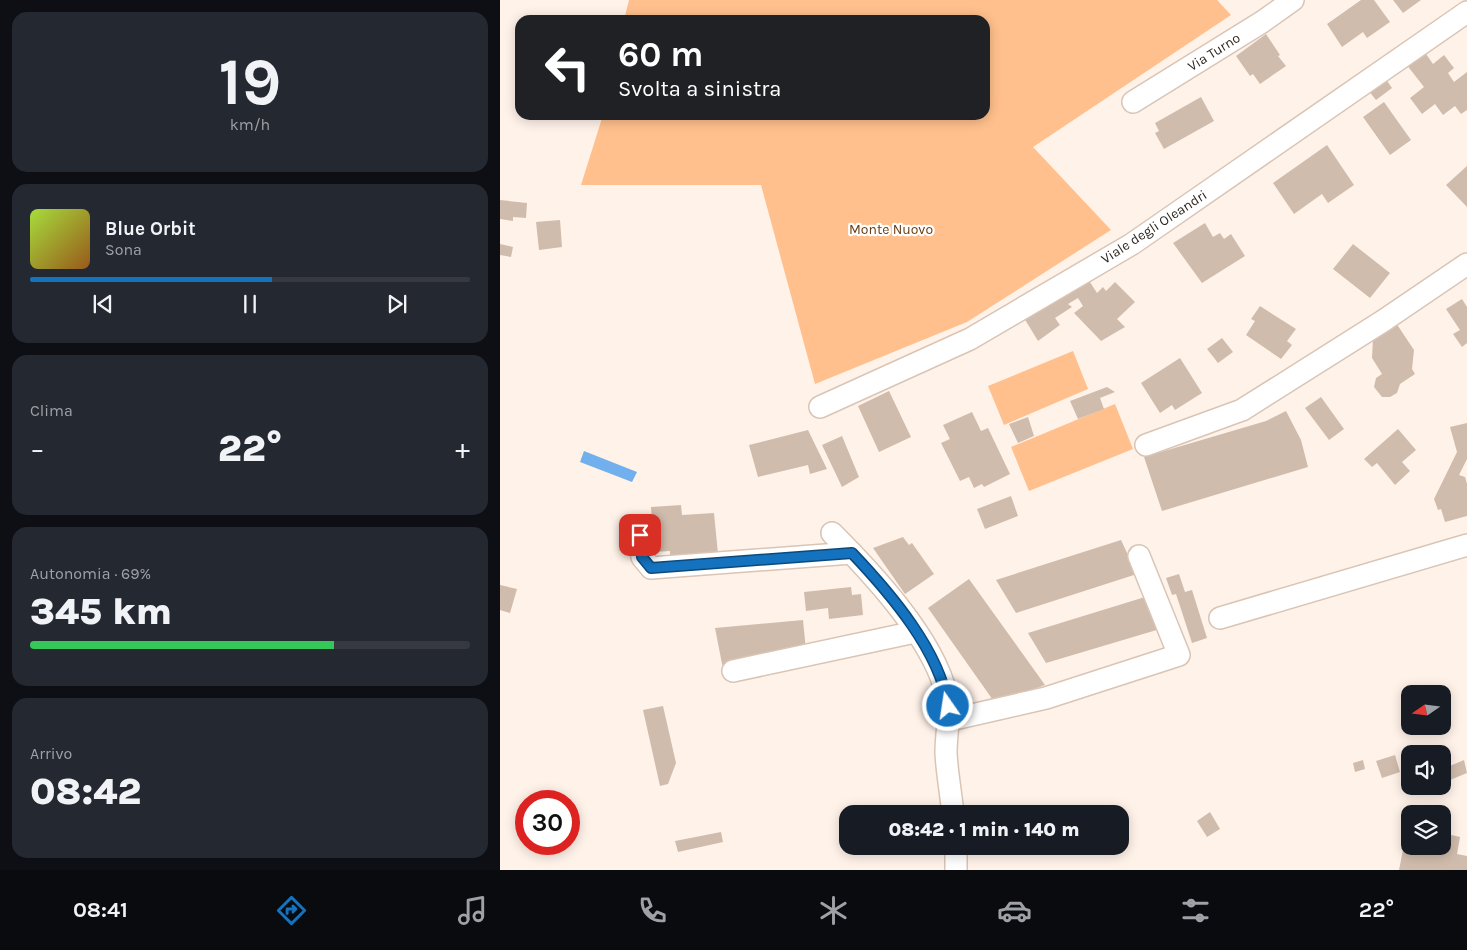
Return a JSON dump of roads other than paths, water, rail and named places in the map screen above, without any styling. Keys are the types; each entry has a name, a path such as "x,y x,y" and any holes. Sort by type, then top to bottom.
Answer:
{"street":[{"name":"Via Turno","path":"1132,102 1262,22 1293,0"},
{"name":"Viale degli Oleandri","path":"820,407 970,339 1132,244 1467,12"},
{"path":"1146,445 1242,410 1384,321 1467,264"},
{"path":"832,533 874,576 916,632 935,662 946,693 950,720 946,752 952,805"},
{"path":"640,535 642,557 651,568 852,553"},
{"path":"1220,618 1467,545"},
{"path":"950,720 1046,698 1179,655 1139,556"},
{"path":"733,671 916,632"},
{"path":"956,855 956,870"}],"water":[{"path":"584,451 637,472 632,482 580,462"}],"park label":[{"name":"Monte Nuovo","path":"891,229"}]}
